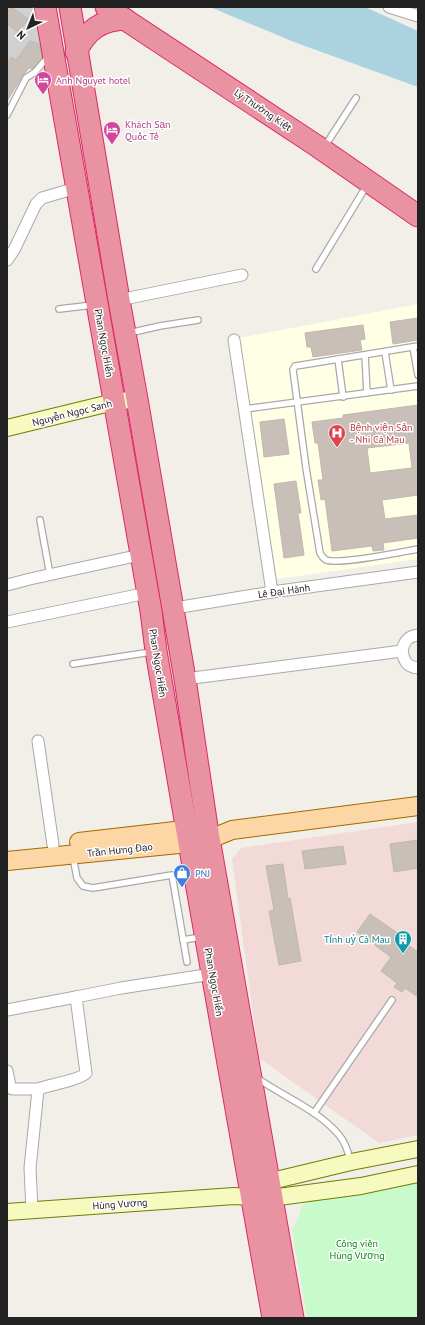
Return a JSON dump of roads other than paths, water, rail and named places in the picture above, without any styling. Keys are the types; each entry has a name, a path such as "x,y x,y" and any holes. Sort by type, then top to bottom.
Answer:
{"highway":[{"name":"Phan Ngọc Hiển","path":"45,7 149,602 156,651 212,974 255,1191 273,1318"},
{"name":"Phan Ngọc Hiển","path":"70,7 76,52 185,679 209,833 250,1073 255,1191 293,1318"},
{"name":"Lý Thường Kiệt","path":"106,7 370,182 418,216"},
{"path":"76,52 82,40 94,29 109,21 125,19"}],"main road":[{"name":"Trần Hưng Đạo","path":"7,861 73,855 209,833 418,806"},
{"name":"Trần Hưng Đạo","path":"7,850 53,844 188,836"}],"street":[{"path":"389,7 418,16"},
{"path":"7,260 14,250 36,204 42,198 76,188"},
{"path":"118,300 242,275"},
{"path":"234,340 272,592"},
{"name":"Nguyễn Ngọc Sanh","path":"7,428 114,402 137,399"},
{"path":"7,585 140,555"},
{"name":"Lê Đại Hành","path":"7,622 149,602 172,609 272,592 418,572"},
{"path":"418,635 411,636 406,640 402,651 405,662 410,666 418,668"},
{"path":"185,679 402,651"},
{"path":"38,741 53,844"},
{"path":"7,1010 121,988 212,974"},
{"path":"7,1071 12,1089 40,1089 85,1076 86,1073 76,997"},
{"path":"32,1210 30,1168 38,1092 40,1089"},
{"name":"Hùng Vương","path":"255,1191 351,1162 418,1149"},
{"name":"Hùng Vương","path":"7,1212 255,1191 361,1186 418,1174"}],"lane":[{"path":"7,115 26,78 35,72 52,52"},
{"path":"322,150 356,98"},
{"path":"316,269 370,182"},
{"path":"59,309 97,305"},
{"path":"125,334 160,326 198,320"},
{"path":"418,375 416,347 296,366 294,368 307,475 320,553 322,556 331,561 356,560 418,549"},
{"path":"385,352 391,390"},
{"path":"365,355 367,393"},
{"path":"338,359 343,397"},
{"path":"244,409 418,386"},
{"path":"40,520 50,575"},
{"path":"73,664 156,651"},
{"path":"73,855 77,878 83,886 92,888 172,875 187,962"},
{"path":"183,940 206,937"},
{"path":"314,1113 392,1000"},
{"path":"250,1073 273,1090 314,1113 340,1136 347,1148 351,1162"}],"water":[{"path":"210,7 365,7 418,31 418,87 294,42"}],"place":[{"name":"Anh Nguyet hotel","path":"43,95"},
{"name":"Khách Sạn Quốc Tế","path":"112,145"},
{"name":"Bệnh viện Sản - Nhi Cà Mau","path":"337,448"},
{"name":"PNJ","path":"182,888"},
{"name":"Tỉnh uỷ Cà Mau","path":"403,954"}],"park label":[{"name":"Công viên Hùng Vương","path":"357,1248"}]}
